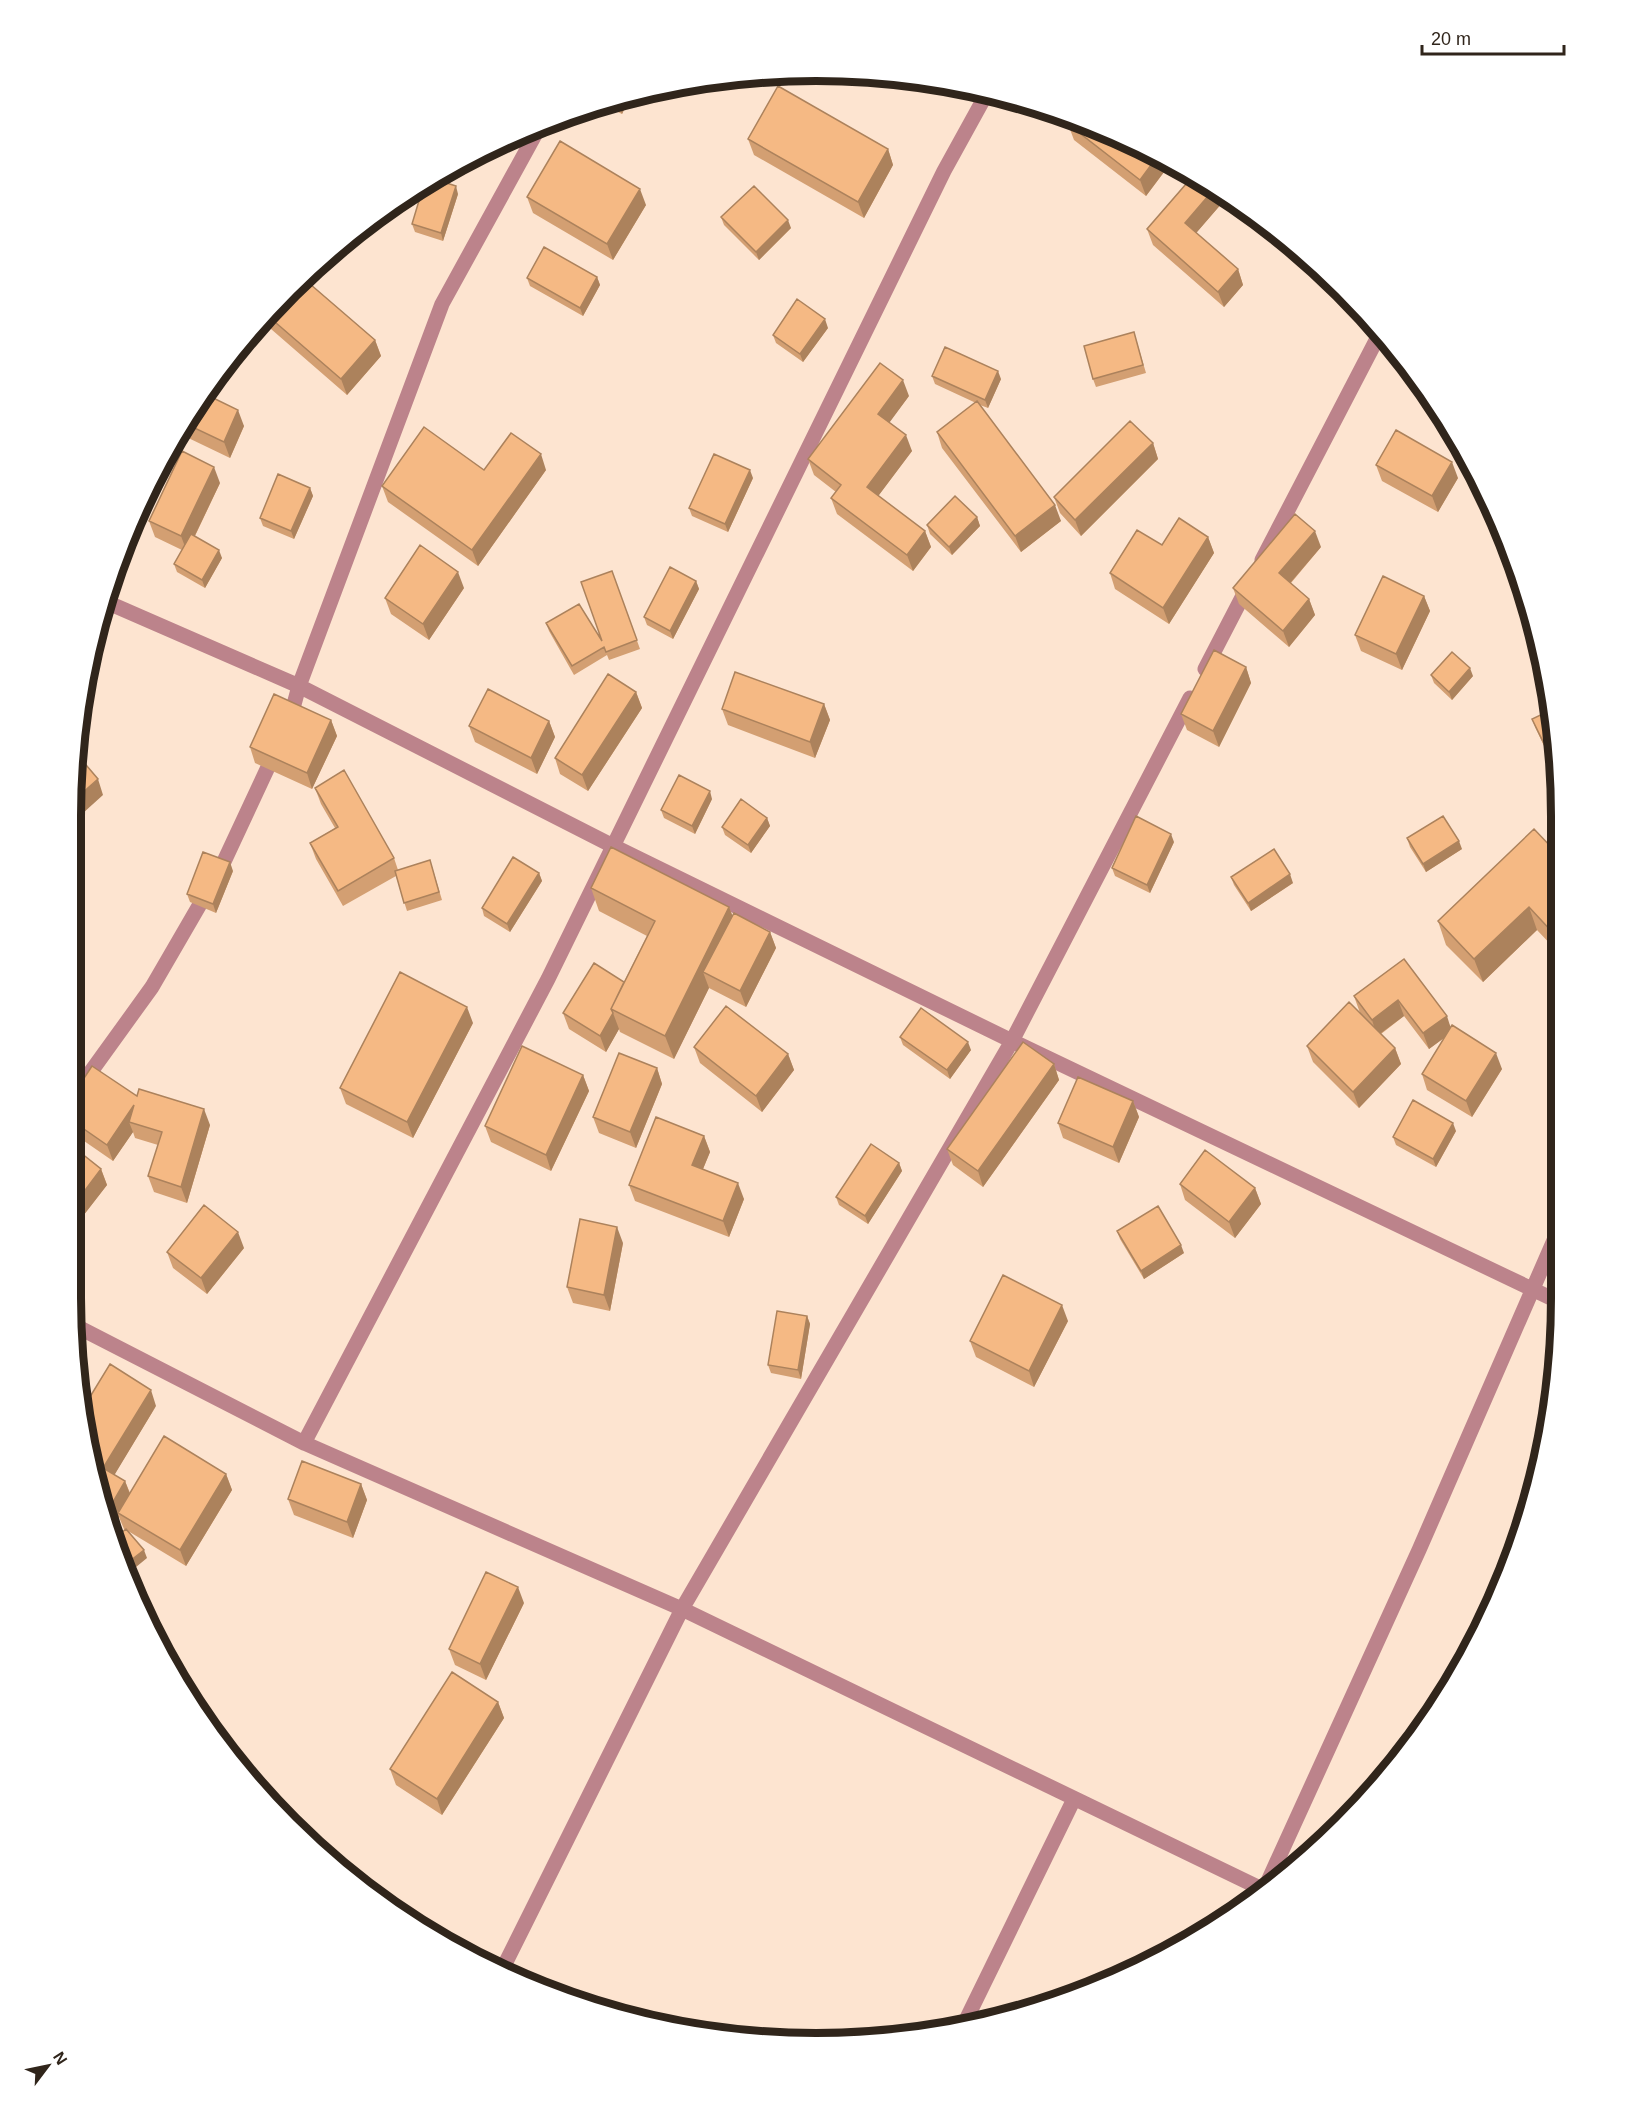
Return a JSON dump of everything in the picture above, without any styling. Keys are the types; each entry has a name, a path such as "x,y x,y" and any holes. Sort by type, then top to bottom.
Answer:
{"street":[{"path":"304,1443 548,978 944,171 983,101"},
{"path":"81,1085 152,987 221,868 288,724 299,686 442,304 533,138"},
{"path":"505,1963 681,1609 1012,1041 1376,340"},
{"path":"112,605 299,686 613,846 1012,1041 1551,1298"},
{"path":"1271,1875 1419,1550 1551,1247"},
{"path":"82,1329 304,1443 681,1609 1256,1886"},
{"path":"967,2017 1074,1799"}],"building":[{"path":"778,86 888,149 858,202 748,139"},
{"path":"1073,128 1153,163 1140,180"},
{"path":"560,141 640,189 607,244 527,197"},
{"path":"444,182 456,186 441,233 412,224 420,197"},
{"path":"1188,182 1209,195 1185,223 1238,269 1218,292 1147,229"},
{"path":"754,186 788,220 756,252 721,217"},
{"path":"544,247 597,277 580,308 527,278"},
{"path":"309,283 375,340 341,379 273,320"},
{"path":"797,299 825,319 800,354 773,335"},
{"path":"1134,332 1143,365 1093,379 1084,346"},
{"path":"945,347 998,371 985,400 932,376"},
{"path":"880,363 903,380 878,414 906,435 867,487 925,531 907,555 831,498 841,485 808,459"},
{"path":"212,398 238,410 224,442 193,427"},
{"path":"977,401 1055,505 1015,536 937,432"},
{"path":"1130,421 1153,443 1075,520 1054,497"},
{"path":"424,427 484,470 511,433 541,454 472,550 382,486"},
{"path":"1396,430 1452,462 1432,496 1376,465"},
{"path":"182,451 214,467 181,536 149,521"},
{"path":"714,454 750,470 725,524 689,508"},
{"path":"278,474 310,488 291,531 260,518"},
{"path":"955,496 977,517 949,547 927,525"},
{"path":"1295,514 1315,531 1279,573 1309,599 1283,631 1233,588"},
{"path":"1179,518 1208,537 1163,608 1110,573 1137,530 1162,545"},
{"path":"191,534 219,550 202,580 174,564"},
{"path":"420,545 458,572 423,624 385,598"},
{"path":"670,567 696,581 670,631 644,617"},
{"path":"612,571 637,640 606,652 604,647 572,666 546,623 579,604 602,641 581,582"},
{"path":"1383,576 1424,596 1396,654 1355,635"},
{"path":"1214,650 1246,667 1213,731 1181,714"},
{"path":"1452,652 1470,668 1449,692 1431,675"},
{"path":"735,672 824,704 810,742 722,709"},
{"path":"608,674 636,692 582,775 555,758"},
{"path":"488,689 549,721 531,758 469,726"},
{"path":"274,694 331,720 307,773 250,747"},
{"path":"1544,713 1548,751 1532,719"},
{"path":"84,762 98,779 82,793"},
{"path":"344,770 394,858 338,891 310,843 338,827 315,788"},
{"path":"679,775 710,791 692,826 661,810"},
{"path":"741,799 767,818 748,845 722,827"},
{"path":"1136,816 1171,834 1147,885 1112,868"},
{"path":"1443,816 1459,841 1423,864 1407,838"},
{"path":"1534,829 1551,847 1551,931 1529,907 1474,959 1438,921"},
{"path":"611,847 729,907 665,1036 611,1009 655,921 591,888"},
{"path":"1274,849 1290,874 1248,903 1231,877"},
{"path":"203,852 230,862 213,904 187,894"},
{"path":"513,857 539,873 507,924 482,908"},
{"path":"430,860 439,892 404,903 395,871"},
{"path":"734,913 770,932 740,991 703,972"},
{"path":"1404,959 1447,1016 1423,1033 1398,1000 1372,1020 1354,996"},
{"path":"594,963 624,982 611,1009 613,1013 600,1036 563,1013"},
{"path":"400,972 467,1007 407,1122 340,1088"},
{"path":"1349,1002 1395,1048 1353,1092 1307,1046"},
{"path":"726,1006 788,1054 756,1096 694,1047"},
{"path":"921,1008 968,1042 947,1070 900,1037"},
{"path":"1452,1025 1496,1053 1466,1101 1422,1074"},
{"path":"1023,1042 1054,1064 978,1171 947,1149"},
{"path":"522,1046 583,1075 546,1155 485,1126"},
{"path":"619,1053 657,1068 630,1132 593,1117"},
{"path":"92,1066 137,1096 139,1089 204,1109 181,1187 148,1176 162,1132 129,1122 134,1105 107,1145 81,1127 81,1083"},
{"path":"1078,1077 1133,1101 1113,1147 1058,1123"},
{"path":"1413,1100 1453,1123 1433,1159 1393,1137"},
{"path":"656,1117 704,1136 692,1165 738,1183 723,1221 629,1185"},
{"path":"871,1144 899,1163 865,1216 836,1197"},
{"path":"1205,1150 1255,1188 1229,1222 1180,1184"},
{"path":"81,1153 101,1169 81,1196"},
{"path":"204,1205 238,1232 201,1278 167,1252"},
{"path":"1158,1206 1181,1245 1141,1271 1117,1231"},
{"path":"580,1219 617,1227 604,1295 567,1287"},
{"path":"1003,1275 1062,1305 1029,1371 970,1341"},
{"path":"777,1311 807,1316 798,1370 768,1365"},
{"path":"110,1364 151,1390 103,1468 125,1481 111,1505 95,1441 88,1400"},
{"path":"164,1436 226,1474 180,1550 118,1513"},
{"path":"302,1461 361,1484 347,1522 288,1499"},
{"path":"126,1529 144,1550 130,1561 120,1534"},
{"path":"486,1572 518,1587 480,1664 449,1649"},
{"path":"452,1672 498,1702 437,1799 390,1769"}]}
